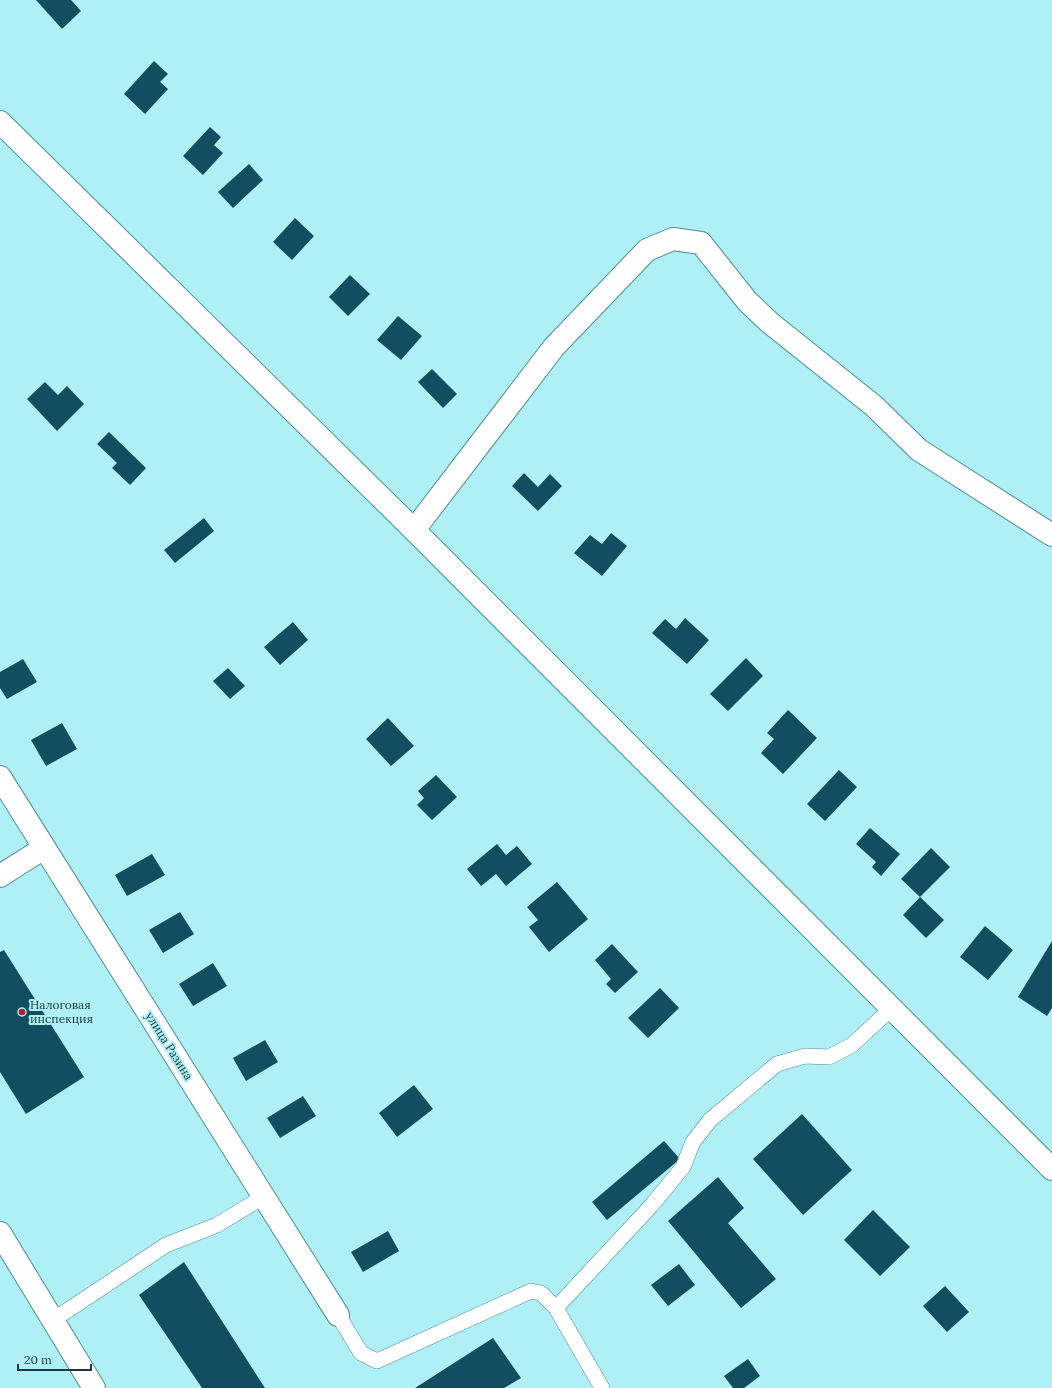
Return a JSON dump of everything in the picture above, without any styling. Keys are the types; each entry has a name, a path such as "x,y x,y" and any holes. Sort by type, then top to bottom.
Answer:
{"street":[{"path":"0,122 414,530 1052,1169"},
{"path":"414,530 554,347 647,250 673,239 701,244 747,302 769,322 874,406 919,450 1052,534"},
{"name":"улица Разина","path":"0,777 338,1315"},
{"path":"0,876 44,848"},
{"path":"0,1232 94,1388"}],"lane":[{"path":"556,1308 651,1206 683,1166 693,1142 710,1120 776,1064 805,1056 829,1057 852,1045 892,1008"},
{"path":"53,1320 166,1245 217,1225 263,1197"},
{"path":"338,1315 361,1353 377,1361 531,1291 542,1293 556,1308 602,1388"}],"building":[{"path":"36,0 71,0 81,11 62,29"},
{"path":"154,61 168,74 160,82 168,89 145,114 124,94"},
{"path":"210,127 221,137 214,145 223,153 203,175 183,156"},
{"path":"249,164 263,180 233,208 218,192"},
{"path":"295,218 314,236 292,260 273,242"},
{"path":"350,275 370,294 348,316 329,297"},
{"path":"398,316 422,336 401,360 377,340"},
{"path":"432,369 457,394 443,408 418,382"},
{"path":"45,382 58,395 67,386 84,404 57,431 27,399"},
{"path":"109,432 146,468 130,485 112,468 117,463 97,444"},
{"path":"524,473 538,487 550,474 562,486 538,511 512,486"},
{"path":"204,518 214,531 175,563 164,550"},
{"path":"611,533 627,546 602,576 574,553 590,535 602,544"},
{"path":"685,618 709,640 687,664 652,633 665,619 676,629"},
{"path":"293,622 308,640 280,665 264,647"},
{"path":"746,658 763,676 728,711 710,694"},
{"path":"23,659 37,682 7,699 0,688 0,672"},
{"path":"228,668 245,686 230,699 213,681"},
{"path":"788,710 817,738 783,774 761,753 774,739 767,733"},
{"path":"388,718 414,746 391,766 366,739"},
{"path":"62,723 77,749 46,766 31,740"},
{"path":"839,770 857,787 825,821 807,804"},
{"path":"436,775 457,797 432,820 417,805 424,798 418,791"},
{"path":"870,828 900,854 881,876 872,867 876,862 856,844"},
{"path":"497,844 506,855 517,846 532,864 506,886 496,874 481,886 467,869"},
{"path":"931,848 950,867 920,897 901,879"},
{"path":"152,854 165,875 127,896 115,875"},
{"path":"557,882 588,919 549,952 529,927 538,920 527,907"},
{"path":"920,897 944,920 926,938 903,915"},
{"path":"180,912 194,934 163,953 149,930"},
{"path":"985,926 1013,950 988,980 960,957"},
{"path":"1052,941 1052,1008 1047,1016 1018,997"},
{"path":"612,944 638,972 615,993 606,984 611,979 595,960"},
{"name":"Налоговая инспекция","path":"4,950 84,1077 26,1114 0,1072 0,952"},
{"path":"213,963 227,986 193,1006 179,984"},
{"path":"660,988 679,1008 648,1038 628,1018"},
{"path":"265,1040 278,1062 246,1081 233,1058"},
{"path":"414,1085 433,1109 397,1137 379,1113"},
{"path":"303,1096 316,1116 280,1138 267,1118"},
{"path":"802,1114 852,1170 803,1215 753,1159"},
{"path":"664,1141 680,1159 607,1220 592,1202"},
{"path":"718,1177 744,1208 728,1223 776,1279 741,1308 668,1221"},
{"path":"873,1210 910,1247 880,1276 844,1240"},
{"path":"388,1231 399,1251 363,1272 351,1252"},
{"path":"184,1262 265,1388 202,1388 139,1295"},
{"path":"679,1264 695,1285 668,1306 651,1285"},
{"path":"945,1286 969,1312 947,1332 923,1306"},
{"path":"493,1338 521,1378 504,1388 415,1388"},
{"path":"748,1359 760,1376 744,1388 733,1388 724,1376"}],"place":[{"name":"Налоговая инспекция","path":"22,1012"}]}
